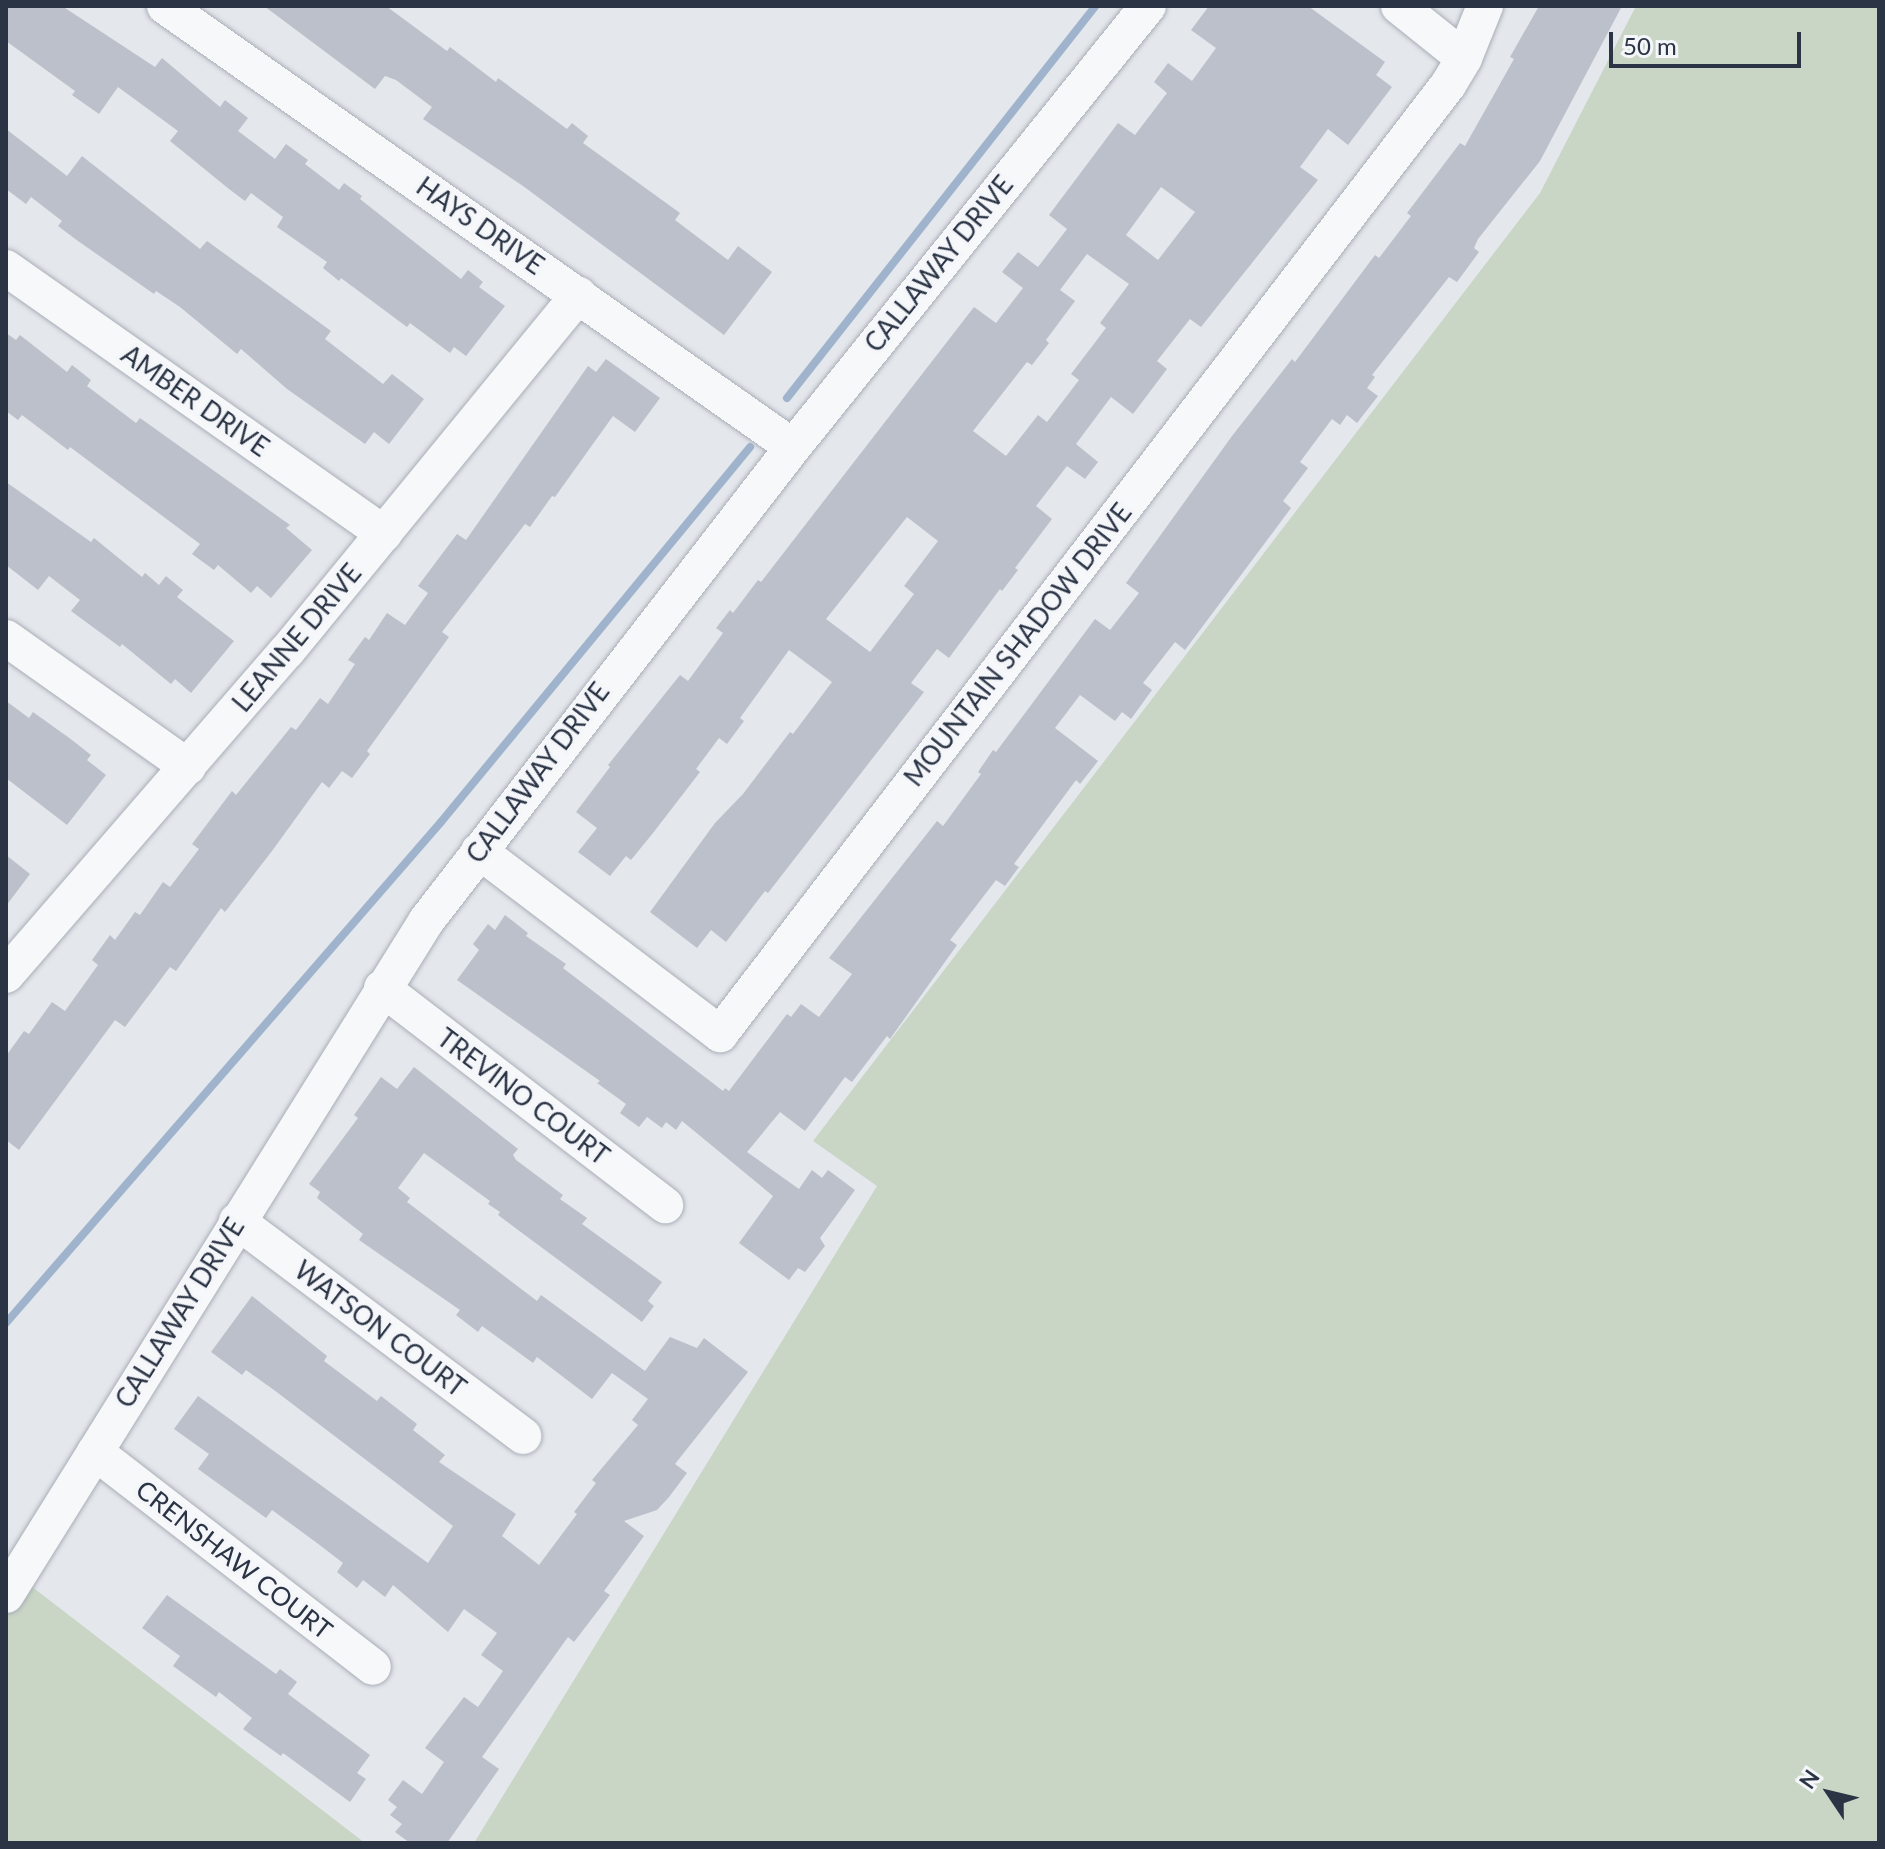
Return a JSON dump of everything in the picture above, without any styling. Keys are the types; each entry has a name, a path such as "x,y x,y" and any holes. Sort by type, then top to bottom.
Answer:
{"street":[{"name":"HAYS DRIVE","path":"165,6 793,447"},
{"name":"CALLAWAY DRIVE","path":"6,1595 382,988 479,851 793,447 1148,6"},
{"path":"1399,6 1464,58"},
{"name":"MOUNTAIN SHADOW DRIVE","path":"479,851 720,1034 1439,97 1464,58 1485,6"},
{"name":"AMBER DRIVE","path":"6,268 384,534"},
{"name":"LEANNE DRIVE","path":"6,975 188,767 579,295"},
{"path":"6,638 188,767"},
{"name":"TREVINO COURT","path":"382,988 665,1205"},
{"name":"WATSON COURT","path":"237,1221 523,1436"},
{"name":"CRENSHAW COURT","path":"95,1452 373,1667"}],"green space":[{"path":"1636,6 1879,6 1879,1843 474,1843 877,1186 813,1141 1540,193"},
{"path":"18,1576 365,1843 6,1843 6,1595"}],"building":[{"path":"6,6 62,6 155,67 162,58 220,107 225,100 248,118 238,131 275,159 286,144 308,160 305,164 339,190 344,183 362,196 360,199 461,279 468,270 483,282 479,287 505,306 466,356 454,347 450,353 410,323 407,327 341,278 339,281 323,268 327,262 277,227 283,217 251,193 245,201 229,189 170,141 178,131 118,87 99,114 72,95 75,91 6,41"},
{"path":"264,6 386,6 447,51 450,47 496,82 498,78 567,129 572,123 588,136 583,143 680,213 675,220 728,260 738,246 772,272 724,335 523,186 423,119 432,107 396,80 385,76 375,89"},
{"path":"1209,6 1308,6 1385,62 1376,75 1392,87 1348,145 1328,129 1300,167 1318,180 1201,327 1190,319 1157,361 1167,369 1133,414 1111,397 1076,444 1098,462 1085,479 1067,466 1036,506 1052,519 1015,568 1018,570 1002,591 1000,589 949,658 937,649 911,683 924,692 768,893 765,891 726,942 711,930 697,948 650,912 715,823 743,794 790,732 793,734 832,682 789,650 740,718 744,721 727,744 719,738 696,769 700,772 653,833 631,860 626,856 610,876 578,852 597,828 576,812 610,767 608,765 680,675 688,681 723,633 716,628 730,610 733,613 758,580 761,582 974,307 996,323 1023,288 1002,272 1018,252 1038,267 1067,229 1049,215 1118,123 1135,135 1167,93 1154,82 1168,63 1192,81 1216,48 1191,30","holes":["1161,187 1195,212 1158,260 1126,235","1087,254 1129,284 1100,323 1106,328 1071,374 1079,380 1047,422 1038,415 1006,456 973,431 1027,362 1032,365 1075,301 1060,290","907,517 938,541 904,586 914,594 870,652 826,619"]},
{"path":"1539,6 1622,6 1540,161 1478,239 1474,248 1479,252 1457,282 1449,277 1372,375 1375,377 1367,388 1378,396 1357,423 1347,415 1340,425 1332,419 1300,462 1308,468 1283,501 1291,508 1185,650 1175,642 1143,683 1152,690 1131,719 1122,712 1115,721 1080,695 1055,728 1098,761 1080,784 1076,780 1014,864 1019,867 1005,886 996,880 950,940 957,945 890,1039 887,1036 852,1082 845,1077 805,1131 780,1112 747,1152 799,1189 812,1170 822,1178 828,1170 855,1190 820,1238 825,1246 805,1272 798,1268 789,1280 739,1243 773,1196 682,1121 676,1130 666,1122 662,1128 647,1117 639,1127 620,1113 626,1104 597,1083 600,1081 457,980 479,950 473,944 488,924 495,930 505,915 528,933 526,936 566,964 563,968 723,1091 725,1088 729,1091 787,1014 791,1017 801,1004 819,1017 852,974 829,958 937,821 943,826 981,774 978,772 993,750 996,752 1095,619 1110,630 1139,593 1126,583 1232,436 1292,359 1295,362 1375,255 1379,258 1411,216 1407,213 1460,143 1465,146 1514,59 1510,57"},
{"path":"6,129 67,176 82,156 200,249 207,241 331,331 325,339 383,384 392,374 424,399 389,444 374,432 365,444 287,389 241,349 237,354 180,307 156,291 154,294 78,241 58,226 62,221 31,197 26,204 6,189"},
{"path":"6,333 16,340 20,335 67,372 72,365 91,380 87,386 136,423 140,418 290,525 286,528 312,550 271,598 257,586 251,593 218,565 214,570 192,554 200,544 70,447 68,450 22,415 18,420 6,411"},
{"path":"606,359 660,398 635,432 613,416 555,497 552,496 530,527 525,524 442,632 449,637 367,751 370,754 352,778 342,771 329,788 322,782 225,912 221,908 176,971 170,967 125,1027 115,1020 19,1150 6,1140 6,1056 24,1031 29,1034 52,1002 65,1011 98,965 92,960 110,935 115,940 135,912 140,915 163,882 170,887 199,849 192,844 232,791 236,795 291,727 296,730 320,698 328,704 355,664 348,660 365,637 369,640 387,613 405,625 428,593 418,586 457,534 466,540 588,366 596,372"},
{"path":"6,482 91,542 94,538 142,577 145,573 159,585 166,576 183,590 177,597 234,641 191,693 175,679 171,684 122,644 120,647 71,611 80,600 49,576 38,590 6,565"},
{"path":"6,701 29,718 33,712 72,740 91,755 87,760 106,775 67,825 6,778"},
{"path":"6,855 30,874 6,906"},
{"path":"414,1067 518,1149 513,1155 516,1160 563,1195 560,1199 587,1218 582,1224 662,1282 648,1301 654,1306 642,1322 498,1215 500,1212 488,1204 490,1201 424,1153 398,1188 410,1198 407,1202 537,1301 541,1295 645,1371 670,1337 697,1348 704,1338 748,1372 675,1464 687,1473 669,1497 657,1510 624,1521 644,1536 604,1591 610,1595 574,1642 568,1637 482,1757 499,1769 447,1843 410,1843 395,1832 402,1824 390,1815 397,1807 388,1800 403,1780 422,1794 444,1762 425,1748 464,1697 478,1707 503,1671 481,1655 497,1633 464,1609 448,1632 393,1585 385,1597 363,1580 357,1588 337,1572 343,1563 317,1543 272,1510 266,1518 198,1469 209,1454 174,1429 198,1396 428,1563 453,1526 274,1390 246,1370 242,1375 211,1352 252,1296 327,1356 324,1361 377,1401 381,1396 417,1424 413,1430 445,1455 439,1462 516,1514 502,1536 539,1565 577,1514 574,1512 596,1483 592,1480 638,1425 632,1420 648,1399 612,1373 592,1399 537,1357 533,1363 482,1326 478,1332 456,1315 460,1310 359,1240 363,1234 317,1198 320,1192 309,1184 358,1118 354,1115 381,1077 397,1089"},
{"path":"167,1595 276,1674 280,1669 297,1682 288,1694 370,1755 357,1773 366,1779 350,1802 283,1753 281,1756 243,1729 252,1718 219,1692 216,1697 173,1666 180,1656 142,1628"}],"waterway":[{"path":"787,398 1095,6"},
{"path":"6,1323 441,822 750,447"}]}
